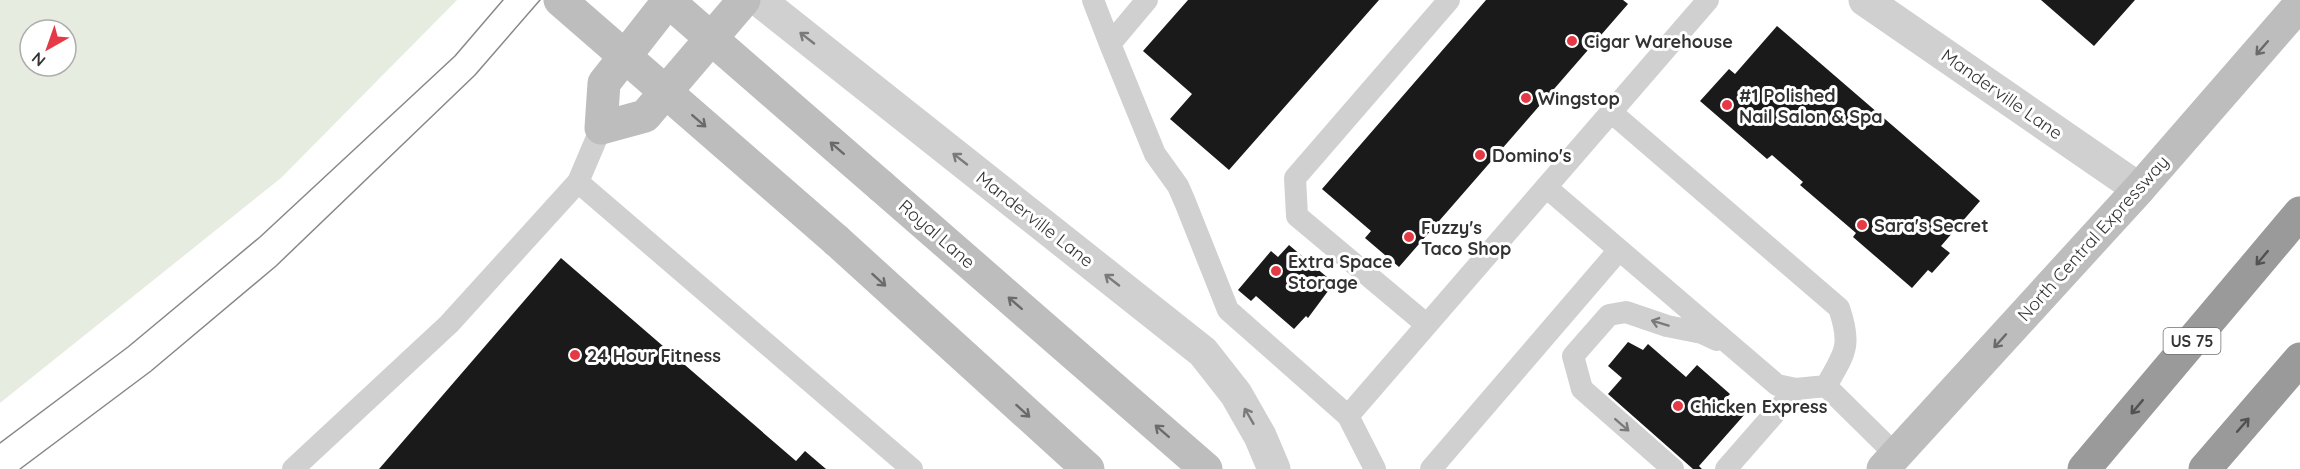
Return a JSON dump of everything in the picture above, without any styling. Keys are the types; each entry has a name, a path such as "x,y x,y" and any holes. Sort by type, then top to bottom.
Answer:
{"highway":[{"name":"US 75","path":"2084,469 2300,213"},
{"path":"2205,469 2300,359"}],"main road":[{"path":"560,0 836,240 1088,469"},
{"path":"668,0 604,83 601,128 645,116 744,0"},
{"name":"Royal Lane","path":"668,0 1206,469"},
{"name":"North Central Expressway","path":"1890,462 2139,189 2300,4"}],"street":[{"name":"Manderville Lane","path":"759,0 1203,352 1236,394 1260,436 1274,469"},
{"name":"Manderville Lane","path":"1865,0 2139,189"}],"lane":[{"path":"1093,0 1155,154 1178,186 1228,310 1348,416 1375,469"},
{"path":"1110,44 1147,0"},
{"path":"1426,325 1297,216 1295,178 1449,0"},
{"path":"1348,416 1708,0"},
{"path":"1611,112 1839,308 1847,331 1844,353 1826,386"},
{"path":"293,469 449,324 578,182 601,128"},
{"path":"578,182 912,469"},
{"path":"1546,187 1777,385 1796,389 1826,386"},
{"path":"1431,469 1619,250"},
{"path":"1673,469 1582,389 1573,356 1609,315 1626,312 1667,326 1702,333 1735,349"},
{"path":"1826,386 1890,462"},
{"path":"1726,469 1796,389"}],"shaded area":[{"path":"0,0 457,0 281,178 0,403"}],"building":[{"path":"1188,0 1379,0 1229,170 1170,119 1192,94 1143,51"},
{"path":"1486,0 1623,0 1628,4 1399,267 1365,238 1371,231 1322,189"},
{"path":"2041,0 2135,0 2094,46"},
{"path":"1777,26 1980,201 1941,246 1950,253 1932,273 1928,270 1912,288 1853,237 1856,233 1800,185 1803,182 1772,155 1767,159 1700,101 1729,69 1735,74"},
{"path":"1289,245 1334,283 1308,318 1306,316 1294,329 1256,296 1251,301 1238,290 1271,251 1278,257"},
{"name":"24 Hour Fitness","path":"561,258 796,461 805,451 826,469 379,469"},
{"name":"Chicken Express","path":"1628,342 1643,350 1648,344 1686,377 1697,365 1730,394 1726,398 1745,414 1699,466 1702,469 1693,469 1608,394 1622,378 1608,366"}],"tram line":[{"path":"0,443 128,347 260,237 455,56 503,0"},
{"path":"20,469 151,371 276,266 475,75 540,0"}],"place":[{"name":"Cigar Warehouse","path":"1572,41"},
{"name":"Wingstop","path":"1526,98"},
{"name":"#1 Polished Nail Salon & Spa","path":"1727,105"},
{"name":"Domino's","path":"1480,155"},
{"name":"Sara's Secret","path":"1862,225"},
{"name":"Fuzzy's Taco Shop","path":"1409,237"},
{"name":"Extra Space Storage","path":"1276,271"},
{"name":"24 Hour Fitness","path":"575,355"},
{"name":"Chicken Express","path":"1678,406"}]}
